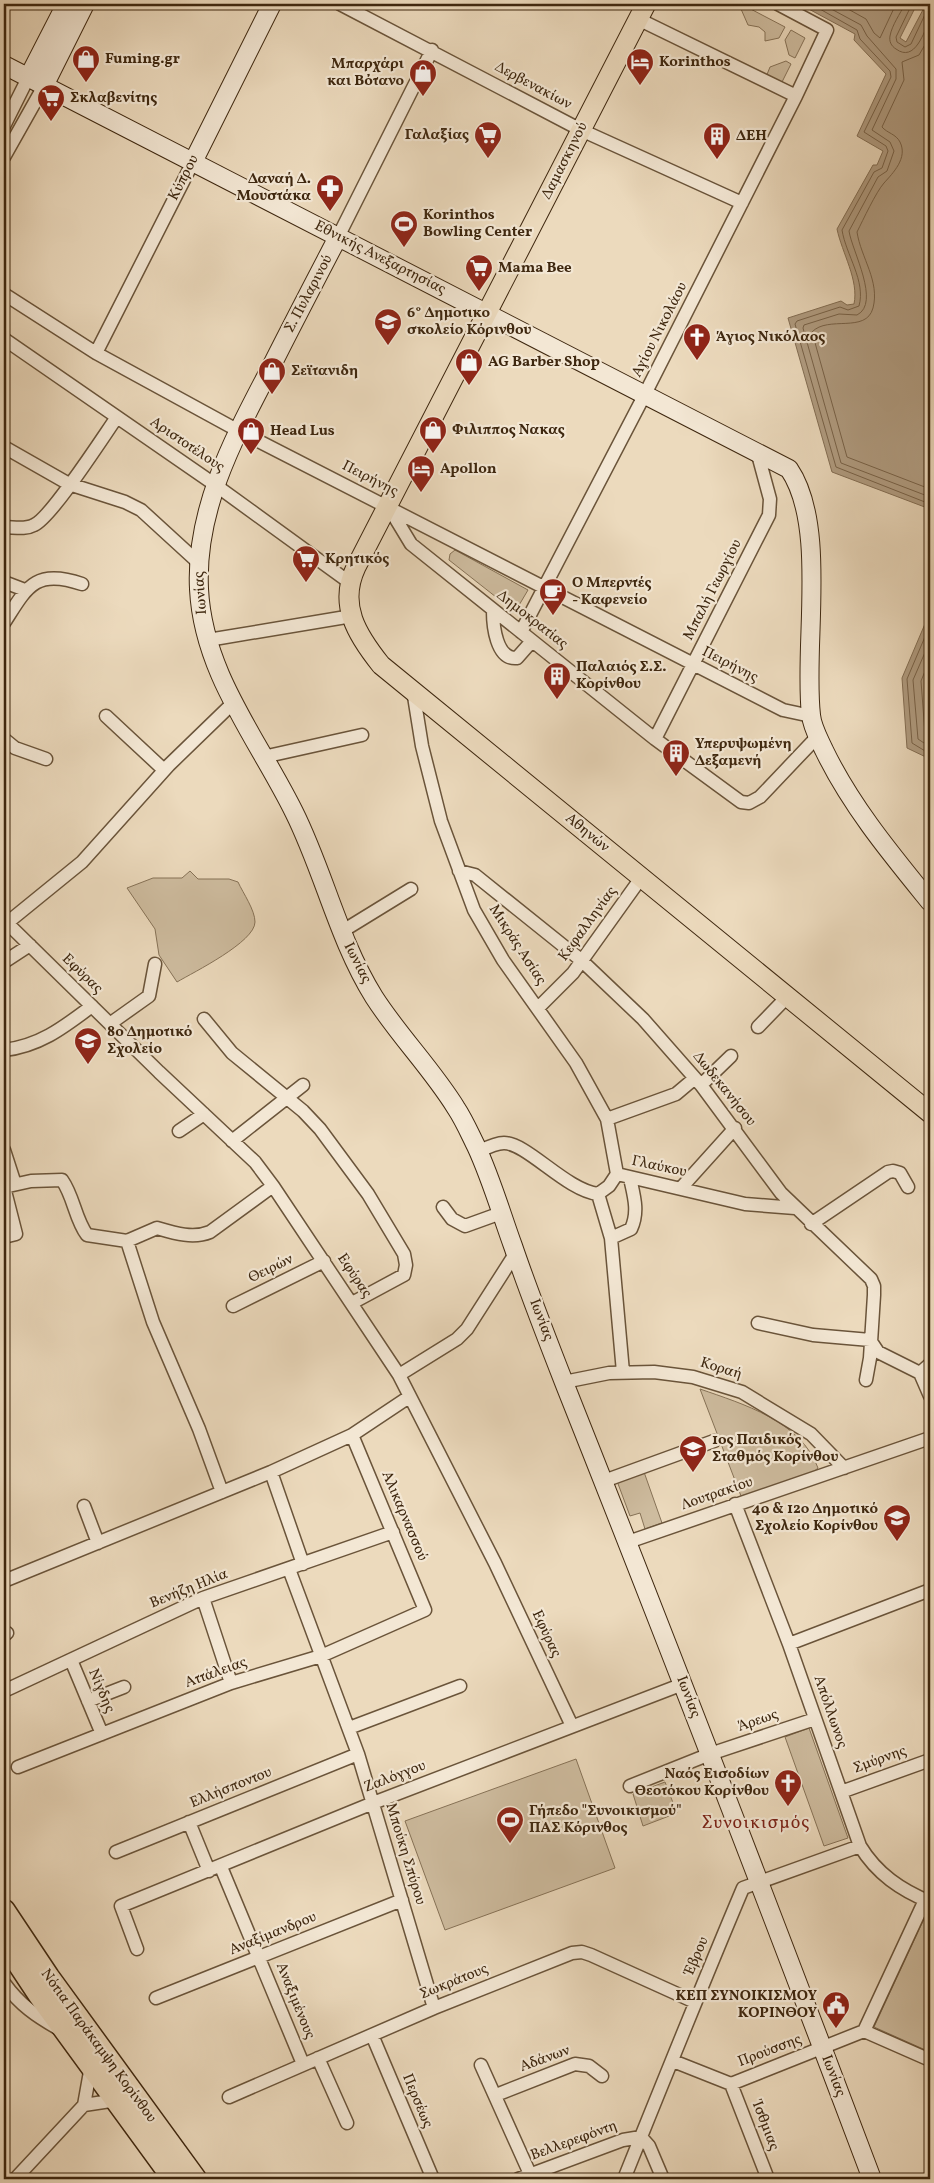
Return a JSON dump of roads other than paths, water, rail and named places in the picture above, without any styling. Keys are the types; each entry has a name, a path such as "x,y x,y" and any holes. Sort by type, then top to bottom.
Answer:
{"highway":[{"name":"Νότια Παράκαμψη Κορίνθου","path":"4,1911 48,1977 195,2179"},
{"name":"Νότια Παράκαμψη Κορίνθου","path":"4,1941 68,2034 174,2179"}],"main road":[{"name":"Δαμασκηνού","path":"388,506 642,11"},
{"path":"349,582 388,506"},
{"name":"Αθηνών","path":"349,582 352,616 357,634 381,665 930,1113"}],"street":[{"path":"4,157 66,4"},
{"path":"4,126 36,82 86,4"},
{"name":"Κύπρου","path":"96,353 272,4"},
{"name":"Δερβενακίων","path":"340,4 432,50 580,130 742,202"},
{"name":"Αγίου Νικολάου","path":"521,632 645,394 796,96 827,30 778,4"},
{"path":"642,11 796,96"},
{"name":"Σ. Πυλαρινού","path":"214,484 238,430 432,50"},
{"name":"Εθνικής Ανεξαρτησίας","path":"4,65 789,469 798,482 810,532 811,716 818,736 851,799 880,840 930,902"},
{"name":"Πειρήνης","path":"4,294 96,353 238,430 783,710 811,716"},
{"name":"Αριστοτέλους","path":"4,339 214,484 349,582"},
{"path":"4,527 26,528 36,524 52,509 117,417"},
{"path":"4,447 69,484 116,499 141,510 200,564"},
{"name":"Μπαλή Γεωργίου","path":"655,739 769,515 770,499 756,452"},
{"name":"Ιωνίας","path":"214,484 200,564 199,597 208,640 217,669 233,703 293,810 310,848 341,932 371,991 398,1033 456,1108 478,1152 564,1382 683,1684 872,2179"},
{"name":"Δημοκρατίας","path":"388,506 411,544 655,739 741,802 749,803 760,797 818,736"},
{"path":"4,623 25,590 45,578 65,578 82,584"},
{"path":"4,582 25,590"},
{"path":"493,610 493,626 497,642 505,654 517,658 532,641"},
{"path":"208,640 352,616"},
{"name":"Μικράς Ασίας","path":"413,690 424,756 441,821 474,910 503,960 576,1063 607,1119 617,1174"},
{"path":"5,921 82,862 164,770 233,703"},
{"path":"106,716 164,770"},
{"path":"263,758 362,735"},
{"path":"4,739 15,748 46,759"},
{"name":"Δωδεκανήσου","path":"459,870 476,875 581,960 643,1019 735,1128 781,1193 811,1224 871,1279 874,1286 870,1358 866,1380"},
{"name":"Κεφαλληνίας","path":"538,1008 573,973 641,878"},
{"path":"341,932 411,889"},
{"name":"Εφύρας","path":"5,921 255,1162 273,1186 399,1375 409,1398 495,1563 572,1726"},
{"path":"4,962 30,945"},
{"path":"111,1023 149,996 155,964"},
{"path":"758,1027 788,996"},
{"path":"4,1050 25,1047 43,1041 92,1006"},
{"path":"204,1019 232,1053 303,1111 336,1148 368,1194 404,1254 406,1265 404,1274 352,1303"},
{"path":"607,1119 676,1094 698,1082 731,1056"},
{"path":"232,1141 303,1085"},
{"path":"179,1131 204,1114"},
{"path":"681,1188 735,1128"},
{"path":"478,1152 496,1144 514,1145 571,1184 598,1194 604,1209 611,1238 623,1372"},
{"path":"4,1150 15,1184"},
{"path":"811,1224 888,1172 900,1173 908,1188"},
{"name":"Γλαύκου","path":"598,1194 609,1186 617,1174 745,1204 795,1208"},
{"path":"4,1237 16,1234 4,1187 15,1184 53,1178 62,1180 67,1187 80,1226 87,1235 127,1241 157,1228 170,1232 201,1236 210,1232 273,1186"},
{"path":"611,1238 631,1229 633,1224 636,1214 630,1178"},
{"path":"443,1207 452,1219 465,1226 501,1213"},
{"path":"127,1241 153,1322 199,1429 222,1492"},
{"path":"399,1375 457,1339 467,1329 515,1254"},
{"name":"Θειρών","path":"233,1306 324,1261"},
{"path":"758,1323 813,1335 870,1340 878,1352 920,1373 930,1396"},
{"path":"920,1373 930,1364"},
{"name":"Κοραή","path":"564,1382 583,1376 623,1372 681,1375 742,1392 811,1434 844,1468"},
{"path":"4,1581 271,1472 352,1436 409,1398"},
{"name":"Αλικαρνασσού","path":"352,1436 425,1610"},
{"name":"Λουτρακίου","path":"628,1542 930,1438"},
{"path":"604,1481 714,1442"},
{"path":"271,1472 303,1564"},
{"name":"Απόλλωνος","path":"735,1504 789,1644 860,1846 871,1865 884,1875 928,1901"},
{"path":"84,1506 98,1543"},
{"name":"Βενήζη Ηλία","path":"4,1691 202,1598 393,1532"},
{"name":"Μπούκη Σπύρου","path":"289,1569 358,1754 434,2008"},
{"path":"789,1644 930,1590"},
{"path":"202,1598 231,1683"},
{"name":"Αττάλειας","path":"18,1767 231,1683 321,1656 425,1610"},
{"name":"Νίγδης","path":"71,1660 102,1734"},
{"name":"Ζαλόγγου","path":"137,1949 121,1906 372,1803 683,1684"},
{"path":"349,1728 460,1686"},
{"path":"88,1701 124,1687"},
{"name":"Άρεως","path":"630,1786 710,1754 815,1719"},
{"name":"Ελλήσποντου","path":"116,1852 358,1754"},
{"name":"Σμύρνης","path":"840,1792 930,1760"},
{"name":"Αναξιμένους","path":"189,1822 260,1957 303,2064"},
{"name":"Έβρου","path":"624,2179 673,2061 694,2002 743,1888 860,1846"},
{"name":"Αναξίμανδρου","path":"156,1998 402,1900"},
{"path":"928,1901 864,2031 930,2060"},
{"name":"Σωκράτους","path":"228,2097 434,2008 560,1957 582,1952 694,2002"},
{"path":"4,1983 17,2001 32,2014 68,2034"},
{"name":"Προύσσης","path":"673,2061 732,2084 864,2031"},
{"name":"Περσέως","path":"372,2034 433,2179"},
{"path":"318,2058 348,2123"},
{"name":"Αδάνων","path":"496,2095 575,2064 589,2066 602,2076"},
{"path":"481,2065 496,2095 524,2177"},
{"path":"16,2179 59,2129 84,2104 91,2066"},
{"name":"Ίσθμιας","path":"732,2084 768,2179"},
{"path":"84,2104 117,2100"},
{"path":"641,2137 649,2146 663,2179"},
{"name":"Βελλερεφόντη","path":"524,2177 623,2140 641,2137"},
{"path":"4,2174 10,2179"}],"water":[{"path":"807,4 917,4 900,38 906,42 926,4 930,4 930,509 832,472 788,318 841,301 847,305 854,304 855,295 852,276 837,229 873,165 877,165 883,151 857,136 886,74 854,40 855,34 805,7"},
{"path":"930,612 930,759 907,748 902,678"}],"place":[{"name":"Fuming.gr","path":"86,83"},
{"name":"Korinthos","path":"640,86"},
{"name":"Μπαρχάρι και Βὀτανο","path":"423,97"},
{"name":"Σκλαβενίτης","path":"51,122"},
{"name":"Γαλαξίας","path":"488,159"},
{"name":"ΔΕΗ","path":"717,160"},
{"name":"Δαναή Δ. Μουστάκα","path":"330,212"},
{"name":"Korinthos Bowling Center","path":"404,248"},
{"name":"Mama Bee","path":"479,292"},
{"name":"6° Δημοτικο σκολείο Κόρινθου","path":"388,346"},
{"name":"Άγιος Νικόλαος","path":"697,361"},
{"name":"AG Barber Shop","path":"469,386"},
{"name":"Σεϊτανιδη","path":"272,395"},
{"name":"Φιλιππος Νακας","path":"433,454"},
{"name":"Head Lus","path":"251,455"},
{"name":"Apollon","path":"421,493"},
{"name":"Κρητικός","path":"306,583"},
{"name":"Ο Μπερντές - Καφενείο","path":"553,616"},
{"name":"Παλαιός Σ.Σ. Κορίνθου","path":"557,700"},
{"name":"Υπερυψωμένη Δεξαμενή","path":"676,777"},
{"name":"8ο Δημοτικό Σχολείο","path":"88,1065"},
{"name":"1ος Παιδικός Σταθμός Κορίνθου","path":"693,1473"},
{"name":"4ο & 12ο Δημοτικό Σχολείο Κορίνθου","path":"897,1542"},
{"name":"Ναός Εισοδίων Θεοτόκου Κορίνθου","path":"788,1807"},
{"name":"Γήπεδο \"Συνοικισμού\" ΠΑΣ Κόρινθος","path":"510,1844"},
{"name":"ΚΕΠ ΣΥΝΟΙΚΙΣΜΟΥ ΚΟΡΙΝΘΟΥ","path":"836,2029"}],"district":[{"name":"Συνοικισμός","path":"756,1823"}]}
